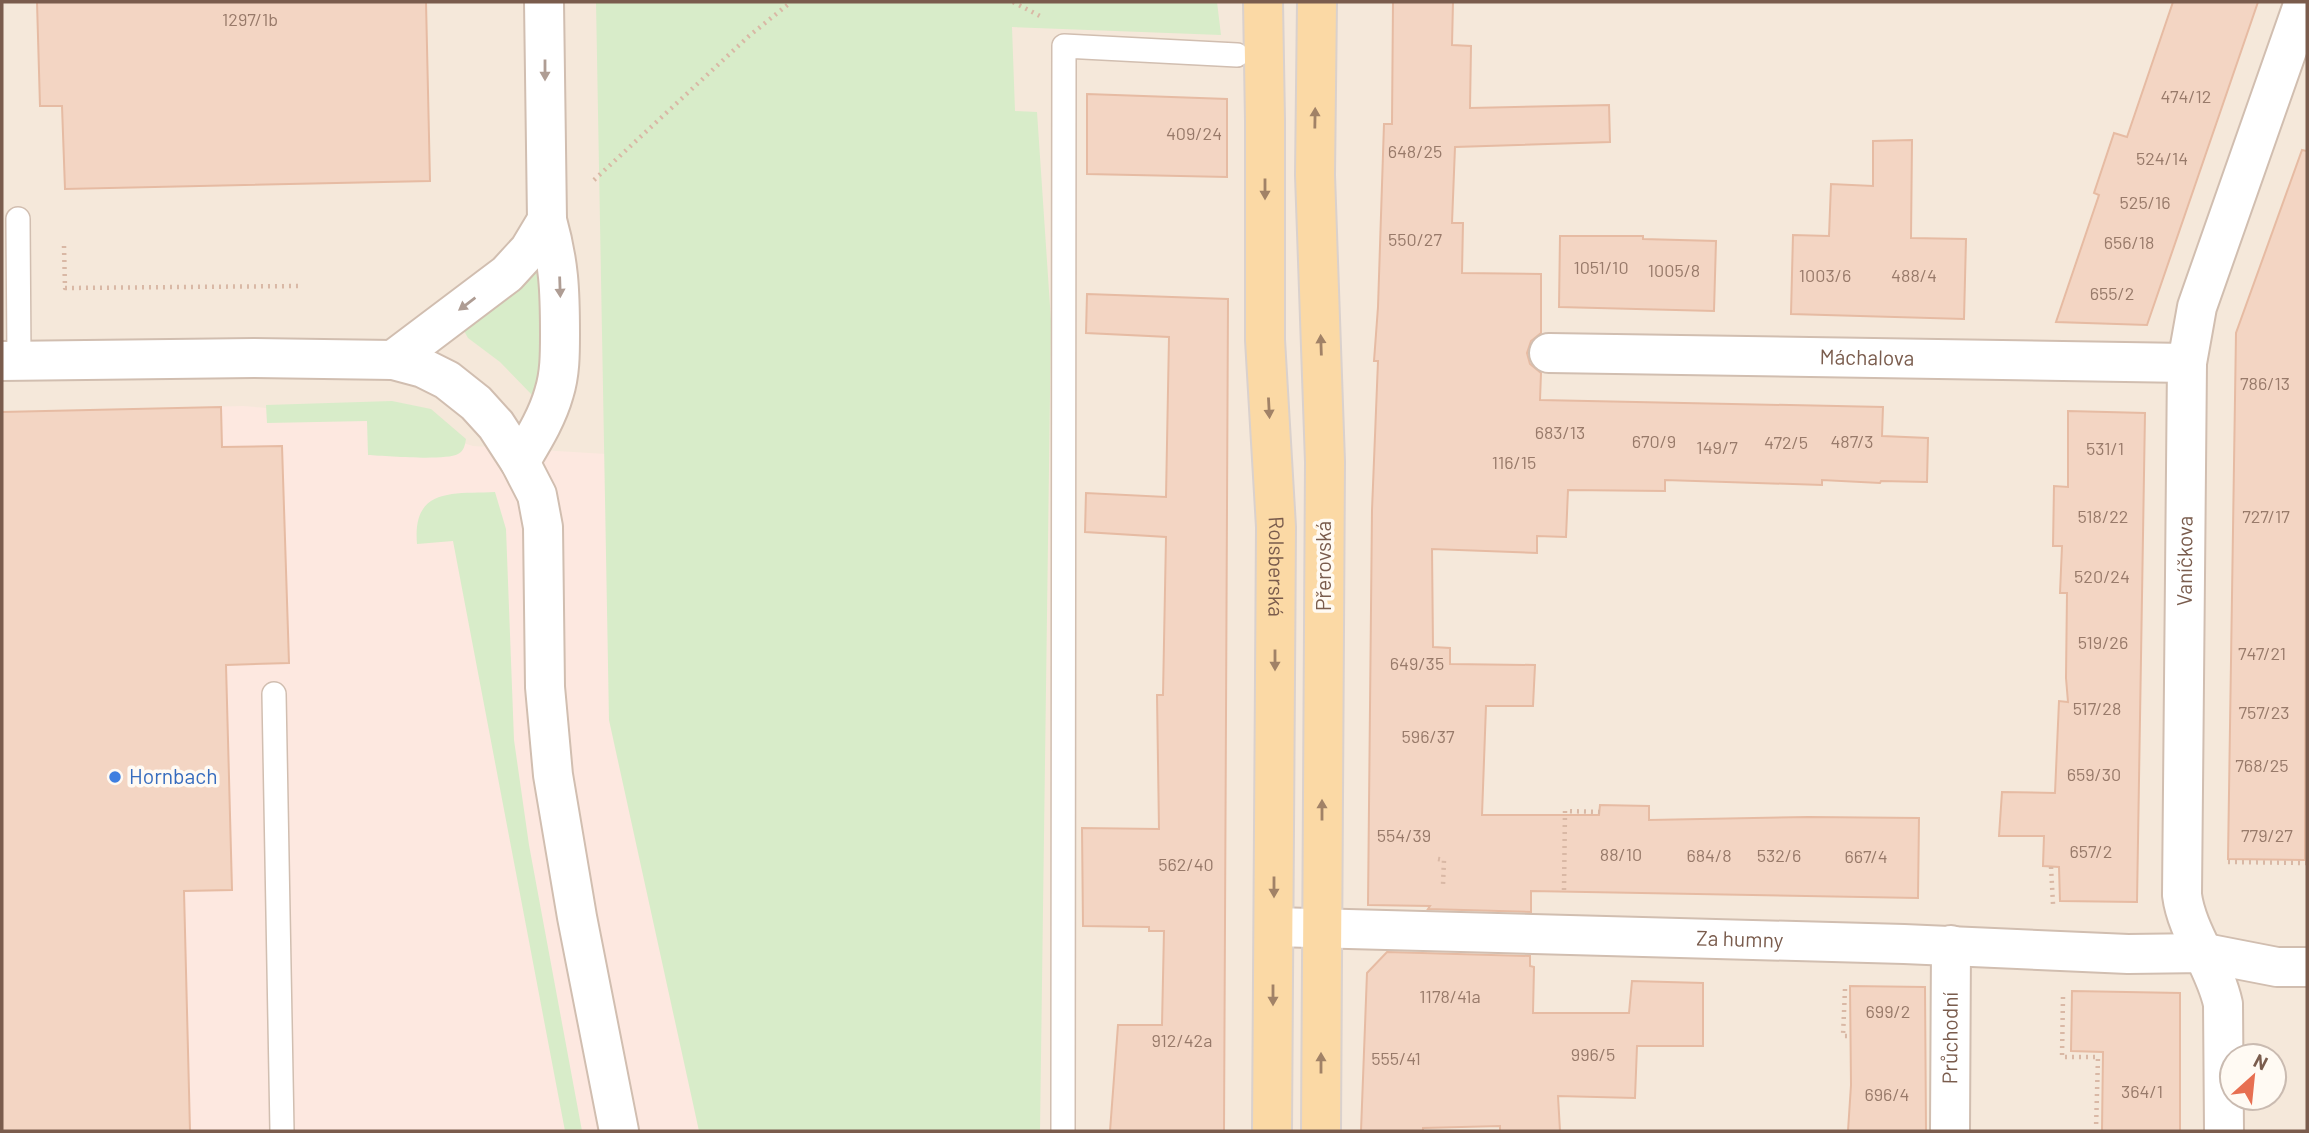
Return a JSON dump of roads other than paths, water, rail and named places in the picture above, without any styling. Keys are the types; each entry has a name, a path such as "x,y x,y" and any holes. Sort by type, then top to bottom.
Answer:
{"main road":[{"name":"Rolsberská","path":"1263,2 1265,340 1276,527 1272,1131"},
{"name":"Přerovská","path":"1317,2 1315,175 1325,462 1321,1131"}],"street":[{"path":"520,462 544,418 554,393 560,365 560,280 547,220 544,2"},
{"name":"Vaníčkova","path":"2224,1131 2223,1004 2220,989 2184,910 2182,895 2187,363 2197,307 2304,2"},
{"path":"393,360 507,274 529,250 547,220"},
{"name":"Máchalova","path":"1549,353 2187,363"},
{"path":"10,361 254,358 393,360 423,368 447,380 476,402 496,425 537,495 543,527 545,687 553,775 577,917 619,1131"},
{"name":"Za humny","path":"1274,927 1951,945 2128,954 2205,953 2277,967 2307,967"},
{"name":"Průchodní","path":"1950,1131 1951,945"}],"lane":[{"path":"1063,1131 1064,46 1237,55"},
{"path":"10,361 18,219"},
{"path":"274,694 282,1131"}],"place":[{"name":"Hornbach","path":"115,777"}]}
